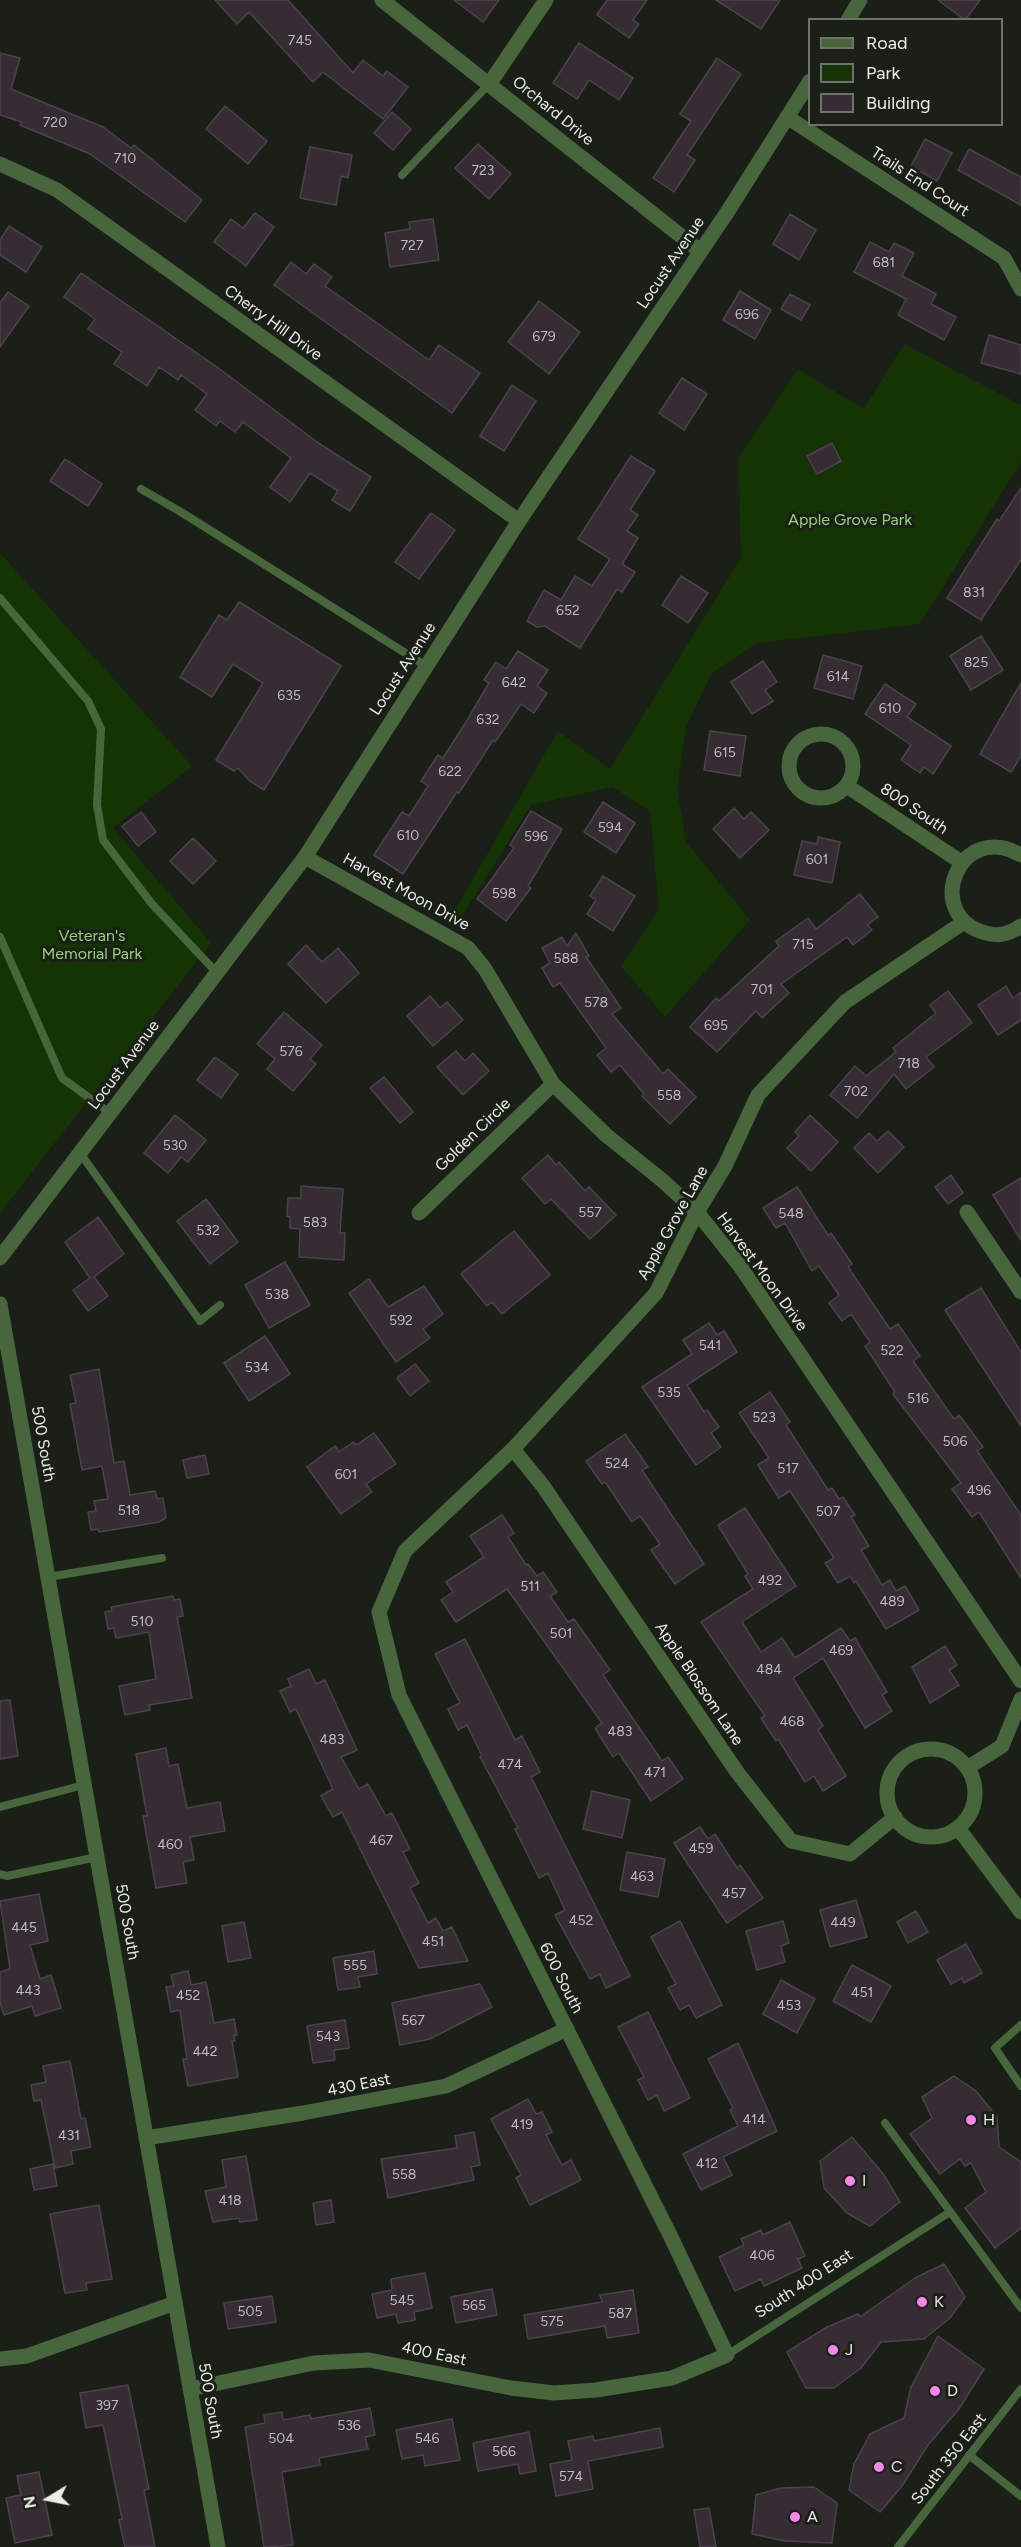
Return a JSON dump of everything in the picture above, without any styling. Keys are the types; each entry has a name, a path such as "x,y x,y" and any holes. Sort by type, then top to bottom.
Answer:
{"street":[{"name":"Orchard Drive","path":"382,0 700,251"},
{"path":"490,83 546,0"},
{"path":"849,18 860,0"},
{"name":"Locust Avenue","path":"0,1258 305,857 519,521 700,251 808,84"},
{"name":"Trails End Court","path":"787,117 1004,258 1021,289"},
{"name":"Cherry Hill Drive","path":"0,164 57,190 519,521"},
{"path":"825,733 842,741 853,760 852,776 847,786 827,798 804,794 794,784 790,773 790,758 794,748 803,739 813,734 825,733"},
{"name":"800 South","path":"847,786 962,862"},
{"path":"1021,855 1011,849 989,847 975,852 962,862 954,876 951,894 955,909 964,922 977,931 992,935 1014,931 1021,926"},
{"name":"Harvest Moon Drive","path":"305,857 468,948 485,969 553,1084 606,1135 697,1212 746,1275 1021,1681"},
{"name":"Apple Grove Lane","path":"379,1612 405,1551 513,1449 656,1293 697,1212 725,1166 758,1095 845,1002 964,922"},
{"name":"Golden Circle","path":"419,1213 553,1084"},
{"path":"966,1212 1021,1292"},
{"name":"500 South","path":"0,1304 218,2547"},
{"name":"Apple Blossom Lane","path":"513,1449 543,1486 736,1772 791,1840 850,1854 895,1817"},
{"name":"600 South","path":"379,1612 399,1695 727,2355"},
{"path":"967,1768 1002,1746 1021,1699"},
{"path":"926,1750 945,1752 958,1758 967,1768 975,1797 972,1809 958,1828 945,1835 931,1837 904,1828 895,1817 887,1791 893,1772 906,1757 926,1750"},
{"path":"958,1828 1021,1912"},
{"name":"430 East","path":"146,2138 312,2112 446,2086 567,2030"},
{"path":"0,2359 27,2356 175,2303"},
{"name":"South 400 East","path":"672,2378 727,2355"},
{"name":"400 East","path":"190,2389 314,2363 369,2360 511,2388 554,2393 596,2390 672,2378"}],"lane":[{"path":"402,175 490,83"},
{"path":"141,489 426,666"},
{"path":"0,598 88,701 101,729 97,805 103,840 152,904 217,973"},
{"path":"0,937 62,1078 110,1113"},
{"path":"80,1153 200,1321 220,1305"},
{"path":"48,1577 162,1558"},
{"path":"0,1807 84,1785"},
{"path":"0,1874 7,1876 97,1857"},
{"path":"1021,2025 995,2048 1021,2086"},
{"path":"885,2123 1021,2308"},
{"name":"South 400 East","path":"727,2355 950,2212"},
{"name":"South 350 East","path":"898,2547 1021,2388"},
{"path":"969,2455 1021,2496"}],"green space":[{"name":"Apple Grove Park","path":"904,344 1021,405 1021,462 920,624 757,643 712,673 686,727 677,789 686,842 750,920 665,1017 621,966 659,909 650,811 612,787 531,805 461,918 454,912 558,731 610,769 741,558 738,459 798,369 864,409"},
{"name":"Veteran's Memorial Park","path":"0,553 192,766 113,828 211,943 0,1213"}],"building":[{"path":"215,0 288,0 353,73 363,60 383,76 387,71 408,87 383,119 323,72 313,82 249,12 237,24"},
{"path":"454,0 499,0 483,22"},
{"path":"607,0 647,0 633,20 639,24 629,38 597,15"},
{"path":"716,0 780,0 761,29"},
{"path":"938,0 980,0 966,18 962,18"},
{"path":"579,43 633,78 619,100 589,80 577,99 553,83"},
{"path":"0,53 20,58 11,89 103,127 131,148 134,145 202,200 185,222 90,154 20,125 22,122 0,115"},
{"path":"717,58 741,74 687,155 695,160 674,192 653,178 691,121 680,114"},
{"path":"225,106 267,141 248,164 206,129"},
{"path":"392,112 411,129 393,150 374,133"},
{"path":"925,139 952,153 937,181 911,166"},
{"path":"478,144 511,174 489,199 455,168"},
{"path":"310,147 352,155 348,178 341,176 336,205 300,198"},
{"path":"969,149 1021,177 1021,205 958,170"},
{"path":"255,213 274,227 246,266 214,242 231,219 243,228"},
{"path":"790,214 816,230 799,260 773,244"},
{"path":"433,219 439,260 390,267 385,233 410,229 409,222"},
{"path":"9,226 42,247 26,272 0,255 0,240"},
{"path":"870,242 889,252 894,243 914,253 902,276 936,294 931,304 956,317 944,340 898,315 906,299 854,272"},
{"path":"291,262 306,274 314,264 332,277 325,286 429,360 439,345 480,373 452,413 274,285"},
{"path":"81,273 217,367 317,442 371,477 350,511 332,500 338,491 310,473 290,502 270,487 291,458 243,422 235,432 220,421 216,426 195,410 207,394 181,375 178,380 159,367 147,386 114,364 122,352 88,329 95,319 64,297"},
{"path":"740,291 771,310 755,339 723,320"},
{"path":"8,292 29,306 0,347 0,303"},
{"path":"790,294 810,305 801,320 781,309"},
{"path":"539,301 580,332 549,374 508,342"},
{"path":"989,335 1021,345 1021,374 981,363"},
{"path":"682,378 707,394 684,430 659,413"},
{"path":"512,385 536,401 504,451 480,436"},
{"path":"832,443 841,461 817,474 807,456"},
{"path":"631,456 655,471 630,510 638,515 627,531 638,538 622,564 635,572 622,592 617,589 580,648 545,626 537,627 527,621 544,590 561,600 575,576 592,586 610,559 578,539"},
{"path":"65,459 102,484 88,506 50,481"},
{"path":"1021,488 1021,560 981,620 947,598 997,519 999,521"},
{"path":"431,513 455,530 419,579 395,562"},
{"path":"681,576 708,593 688,623 662,605"},
{"path":"239,602 341,666 264,790 250,781 238,768 234,771 216,760 263,683 233,664 212,697 180,677 219,615 227,620"},
{"path":"981,636 1003,670 971,690 950,656"},
{"path":"518,651 548,670 537,686 547,693 534,713 521,704 495,742 493,740 403,874 374,855 402,812 409,816 428,786 421,781 438,755 443,758 466,722 489,683 484,680 496,662 506,669"},
{"path":"823,655 862,666 853,699 814,688"},
{"path":"763,661 777,682 765,690 773,701 752,714 731,682"},
{"path":"1021,683 1021,756 1011,772 980,754"},
{"path":"885,684 916,704 907,717 951,746 933,774 924,767 920,773 901,760 911,745 865,714"},
{"path":"710,731 746,736 740,776 704,770"},
{"path":"603,802 635,823 616,853 584,832"},
{"path":"734,808 744,819 751,812 769,830 740,858 713,829"},
{"path":"531,811 562,829 528,886 531,888 506,921 477,899 514,848 510,845"},
{"path":"141,812 156,832 138,846 122,826"},
{"path":"818,837 840,842 832,883 794,875 802,841 817,844"},
{"path":"193,838 216,861 193,884 170,861"},
{"path":"603,876 635,896 613,931 587,914 596,900 590,896"},
{"path":"860,894 878,917 867,925 872,930 853,945 847,937 781,984 789,993 762,1018 756,1011 717,1052 690,1027 716,998 719,1001 779,946 776,941 808,918 816,929"},
{"path":"576,933 589,956 586,957 621,1008 612,1014 663,1074 668,1069 696,1097 670,1124 642,1096 644,1094 620,1065 611,1072 597,1055 606,1048 560,983 553,987 542,968 550,963 542,948 562,937 567,946"},
{"path":"306,945 322,962 338,948 359,973 326,1003 288,964"},
{"path":"1006,986 1013,998 1021,992 1021,1020 998,1035 978,1005"},
{"path":"948,991 972,1023 926,1057 934,1067 906,1089 894,1074 857,1118 830,1095 855,1066 866,1076 896,1052 893,1048 936,1013 930,1005"},
{"path":"430,996 440,1008 447,1002 463,1020 433,1046 407,1016"},
{"path":"284,1012 322,1045 310,1059 316,1064 293,1091 267,1069 275,1059 257,1044"},
{"path":"456,1051 465,1061 473,1053 489,1071 463,1095 437,1067"},
{"path":"215,1057 238,1074 221,1098 197,1080"},
{"path":"384,1077 413,1112 400,1123 370,1088"},
{"path":"175,1115 206,1140 188,1162 181,1157 168,1173 144,1153"},
{"path":"810,1115 838,1142 811,1171 787,1148 799,1136 795,1132"},
{"path":"888,1131 904,1147 878,1173 854,1148 869,1133 877,1141"},
{"path":"548,1155 556,1165 559,1162 585,1191 589,1187 616,1215 590,1239 551,1199 545,1204 522,1178"},
{"path":"951,1175 963,1193 948,1204 935,1187"},
{"path":"1021,1178 1021,1240 993,1195"},
{"path":"301,1186 343,1189 340,1233 345,1233 344,1260 299,1257 300,1229 290,1228 290,1217 287,1216 288,1198 301,1198"},
{"path":"797,1187 828,1235 831,1233 852,1264 848,1267 890,1329 898,1324 920,1356 913,1361 954,1419 959,1415 983,1447 977,1451 1021,1515 1021,1578 979,1512 972,1517 952,1489 961,1483 893,1394 895,1392 865,1346 870,1342 851,1314 842,1321 829,1303 839,1295 819,1266 812,1271 785,1223 776,1228 763,1208"},
{"path":"206,1199 238,1242 210,1264 177,1221"},
{"path":"98,1217 124,1254 94,1277 108,1296 88,1311 73,1290 90,1278 65,1242"},
{"path":"514,1231 550,1275 502,1314 492,1302 487,1306 461,1274"},
{"path":"285,1262 310,1305 269,1328 245,1285"},
{"path":"369,1279 388,1307 424,1286 443,1314 423,1329 430,1338 396,1362 349,1293"},
{"path":"981,1288 1021,1352 1021,1426 945,1310"},
{"path":"709,1323 717,1335 724,1331 737,1352 687,1385 704,1412 707,1410 719,1427 711,1433 721,1447 696,1465 642,1387 692,1354 683,1340"},
{"path":"265,1336 290,1374 249,1401 224,1363"},
{"path":"415,1364 429,1381 410,1396 397,1378"},
{"path":"99,1369 114,1463 124,1461 130,1495 155,1491 157,1499 163,1498 166,1518 159,1522 99,1532 98,1529 91,1530 88,1512 96,1511 94,1501 108,1499 102,1466 82,1470 70,1404 76,1403 70,1375"},
{"path":"770,1392 790,1422 786,1425 828,1490 832,1488 839,1499 843,1497 855,1515 851,1517 869,1546 861,1550 882,1585 890,1580 896,1591 905,1586 919,1610 886,1629 856,1581 854,1583 850,1576 838,1583 825,1563 834,1558 790,1491 779,1498 758,1465 769,1458 739,1413"},
{"path":"374,1433 396,1464 366,1484 372,1492 341,1514 307,1467 335,1446 339,1452 353,1442 356,1445"},
{"path":"625,1434 648,1467 642,1470 704,1564 675,1584 651,1550 660,1544 640,1516 632,1522 605,1482 602,1484 586,1461"},
{"path":"205,1455 209,1474 187,1478 183,1460"},
{"path":"745,1508 796,1586 742,1622 761,1652 782,1638 795,1658 841,1628 850,1641 855,1638 887,1692 882,1695 892,1711 865,1728 823,1658 793,1678 823,1726 818,1730 846,1776 823,1791 814,1776 805,1782 778,1739 776,1741 761,1718 765,1716 701,1622 753,1589 745,1576 748,1574 718,1525"},
{"path":"502,1515 514,1533 508,1537 526,1565 528,1564 537,1576 543,1572 557,1592 550,1596 568,1622 574,1619 610,1670 603,1675 662,1761 668,1757 683,1779 651,1801 619,1753 613,1757 595,1728 602,1723 507,1589 456,1622 441,1600 453,1592 446,1582 484,1557 470,1536"},
{"path":"173,1596 174,1600 180,1599 183,1616 177,1617 192,1698 149,1705 150,1710 125,1715 119,1686 156,1679 149,1632 116,1638 114,1628 108,1629 105,1612 112,1611 111,1607"},
{"path":"465,1639 515,1740 522,1736 540,1772 531,1777 630,1976 606,1988 600,1974 590,1979 555,1915 565,1910 548,1873 539,1878 515,1829 518,1828 480,1757 482,1756 467,1725 458,1730 448,1709 460,1703 435,1654"},
{"path":"945,1646 957,1665 949,1670 959,1685 930,1703 912,1667"},
{"path":"309,1669 316,1684 325,1680 357,1750 341,1757 359,1789 368,1784 386,1816 392,1813 410,1849 403,1852 419,1883 410,1888 428,1923 436,1918 443,1931 452,1927 468,1961 419,1968 342,1812 333,1817 321,1796 333,1789 296,1709 290,1712 280,1691 291,1686 288,1679"},
{"path":"10,1700 18,1756 0,1759 0,1701"},
{"path":"166,1748 169,1766 178,1764 187,1808 220,1802 225,1831 190,1837 194,1860 183,1862 187,1883 156,1888 143,1816 147,1816 136,1754"},
{"path":"592,1791 630,1800 622,1838 583,1829"},
{"path":"700,1827 708,1839 715,1834 737,1868 740,1865 763,1898 727,1923 674,1843"},
{"path":"627,1852 665,1859 658,1897 620,1890"},
{"path":"39,1894 48,1941 30,1945 40,1979 51,1975 61,2008 35,2016 32,2006 4,2015 0,2003 0,1972 10,1969 0,1901"},
{"path":"856,1900 867,1937 830,1947 820,1910"},
{"path":"916,1911 928,1932 908,1943 897,1922"},
{"path":"680,1921 722,2005 696,2018 689,2005 680,2010 668,1988 676,1984 651,1937"},
{"path":"783,1921 789,1943 781,1946 785,1962 757,1970 746,1931"},
{"path":"244,1922 251,1958 228,1962 222,1926"},
{"path":"966,1944 982,1973 964,1983 962,1978 951,1984 937,1960"},
{"path":"374,1951 377,1974 358,1977 360,1987 338,1990 333,1958"},
{"path":"852,1965 891,1986 871,2022 833,2001"},
{"path":"188,1971 191,1985 206,1982 214,2023 234,2019 237,2035 234,2035 235,2041 232,2041 238,2077 188,2086 183,2059 187,2059 180,2010 171,2012 166,1987 174,1986 171,1975"},
{"path":"781,1980 815,1999 797,2033 763,2014"},
{"path":"480,1984 492,2007 430,2039 400,2045 392,2003"},
{"path":"648,2012 690,2098 664,2111 657,2095 648,2100 638,2080 644,2077 618,2027"},
{"path":"345,2020 349,2048 334,2050 335,2060 313,2063 307,2026"},
{"path":"738,2043 777,2131 723,2157 732,2175 701,2190 683,2154 738,2126 730,2110 733,2108 708,2059"},
{"path":"70,2061 81,2119 85,2118 91,2147 71,2151 73,2164 55,2168 41,2100 34,2101 31,2085 46,2082 43,2066"},
{"path":"954,2076 976,2091 997,2117 999,2147 1021,2162 1021,2228 995,2248 965,2208 986,2192 971,2163 965,2166 960,2159 940,2174 910,2134 932,2118 922,2097"},
{"path":"528,2099 536,2114 542,2112 552,2132 546,2135 562,2165 571,2160 581,2180 530,2205 516,2178 521,2175 491,2119"},
{"path":"474,2132 480,2165 471,2167 474,2180 388,2198 381,2159 457,2148 455,2136"},
{"name":"I","path":"852,2137 884,2175 900,2202 870,2226 847,2213 824,2188 820,2161"},
{"path":"246,2156 257,2220 240,2222 239,2218 213,2222 205,2191 226,2187 222,2160"},
{"path":"53,2164 57,2186 34,2190 30,2169"},
{"path":"331,2200 334,2222 316,2225 313,2203"},
{"path":"99,2205 112,2279 86,2283 87,2290 65,2293 50,2214"},
{"path":"790,2222 805,2256 798,2259 802,2268 764,2286 761,2279 735,2291 719,2257 744,2245 741,2239 761,2230 763,2235"},
{"path":"944,2264 965,2297 950,2318 924,2339 881,2342 861,2368 834,2388 806,2388 787,2352 827,2327 858,2314 860,2317 915,2278"},
{"path":"425,2273 432,2308 414,2312 415,2320 398,2323 396,2314 377,2318 372,2294 392,2290 391,2279"},
{"path":"492,2289 497,2315 456,2323 451,2297"},
{"path":"633,2290 639,2333 607,2338 605,2326 528,2339 524,2315 602,2302 600,2295"},
{"path":"272,2296 276,2322 228,2329 224,2303"},
{"path":"938,2336 984,2369 959,2409 928,2445 902,2486 880,2512 849,2490 854,2464 870,2434 904,2418 911,2387"},
{"path":"128,2385 149,2489 144,2490 155,2547 125,2547 119,2520 122,2519 103,2425 86,2428 80,2393"},
{"path":"370,2408 375,2435 365,2437 368,2449 319,2458 320,2465 282,2472 293,2545 264,2547 245,2427 265,2423 264,2415 282,2412 283,2420 310,2415 311,2419"},
{"path":"452,2419 460,2460 425,2466 423,2455 402,2459 396,2430"},
{"path":"660,2428 663,2447 588,2461 593,2489 556,2496 550,2464 572,2460 568,2441 593,2436 594,2441"},
{"path":"529,2432 536,2471 520,2474 518,2464 478,2471 473,2443"},
{"path":"39,2472 52,2535 15,2543 6,2498 21,2495 17,2476"},
{"name":"A","path":"814,2487 837,2503 832,2543 785,2541 752,2534 756,2495 781,2488"},
{"path":"709,2508 716,2547 700,2547 694,2510"}],"place":[{"name":"H","path":"971,2120"},
{"name":"I","path":"850,2181"},
{"name":"K","path":"922,2302"},
{"name":"J","path":"833,2350"},
{"name":"D","path":"935,2391"},
{"name":"C","path":"879,2467"},
{"name":"A","path":"795,2517"}]}
